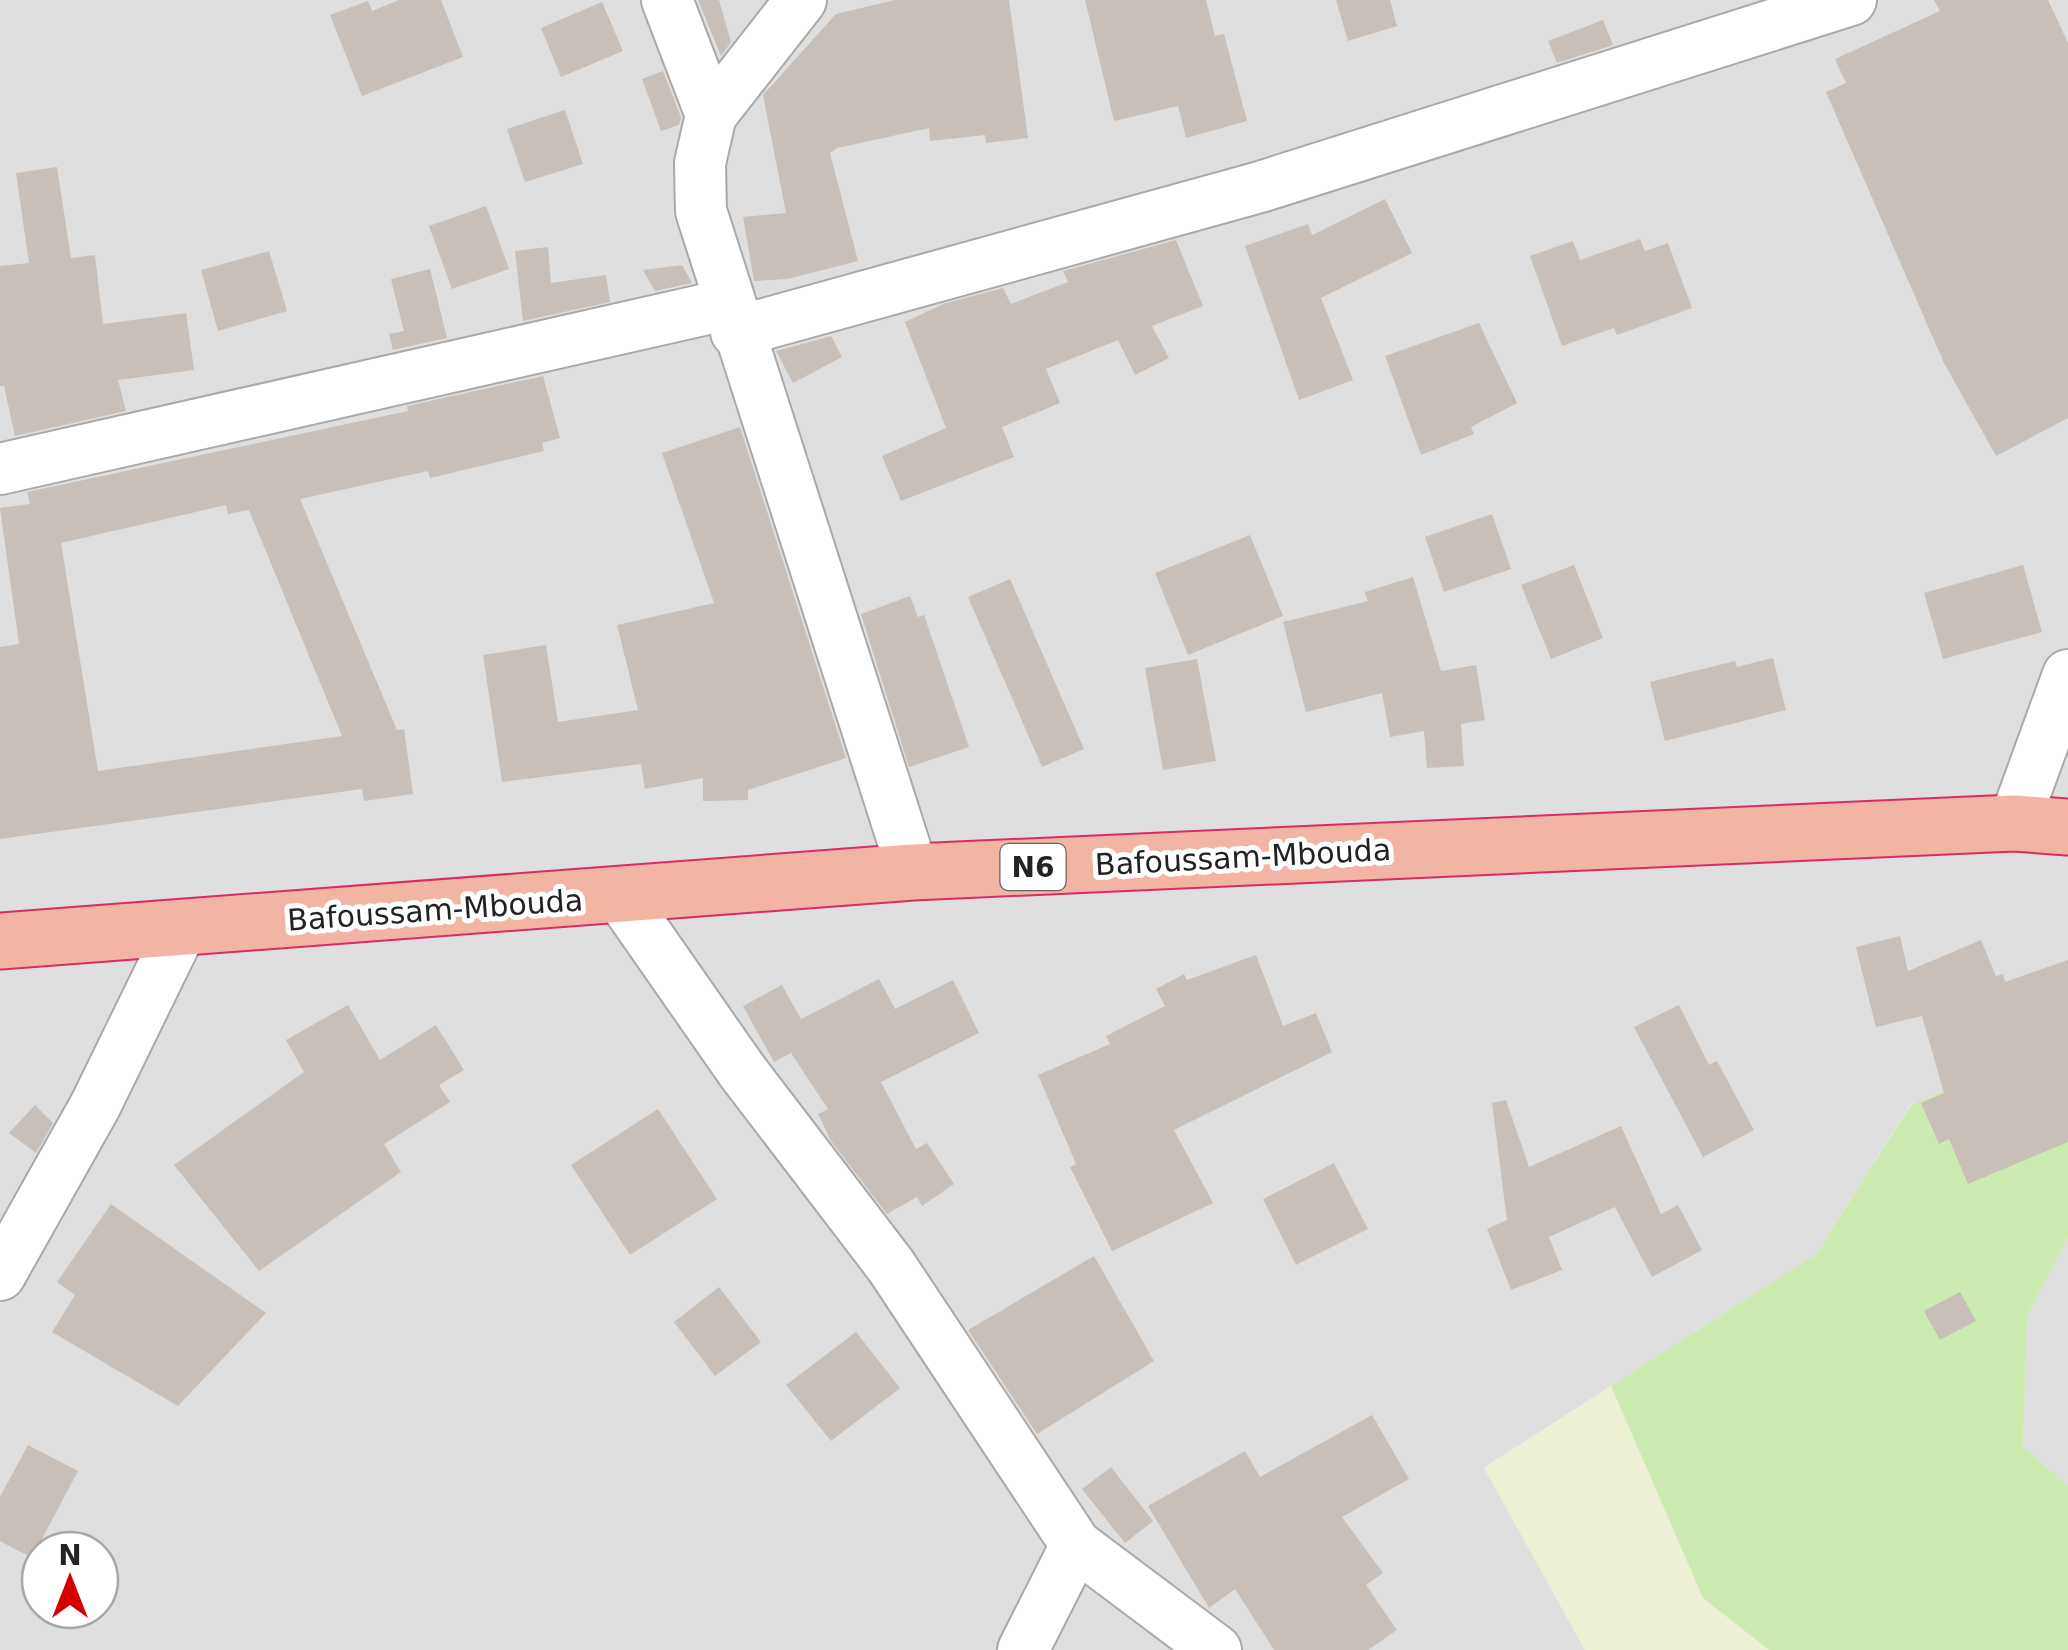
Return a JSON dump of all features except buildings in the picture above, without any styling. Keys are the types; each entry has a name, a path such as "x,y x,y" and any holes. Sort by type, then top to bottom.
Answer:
{"highway":[{"name":"Bafoussam-Mbouda","path":"0,942 913,872 2014,823 2068,828"}],"street":[{"path":"667,0 711,115"},
{"path":"801,0 711,115 700,163 701,211 732,318 913,872"},
{"path":"0,469 732,318 1260,187 1851,0"},
{"path":"2014,823 2068,675"},
{"path":"620,896 753,1087 891,1266 1076,1545 1216,1650"},
{"path":"0,1275 95,1106 182,928"},
{"path":"1023,1650 1076,1545"}],"shaded area":[{"path":"0,0 2068,0 2068,1075 1911,1104 1816,1254 1485,1467 1585,1650 0,1650"},
{"path":"2068,1238 2068,1486 2023,1446 2027,1316"}],"green space":[{"path":"2043,1049 2068,1075 2068,1238 2027,1316 2023,1446 2068,1486 2068,1650 1769,1650 1703,1598 1611,1386 1816,1254 1911,1105"},
{"path":"1611,1386 1703,1598 1769,1650 1585,1650 1484,1468"}]}
